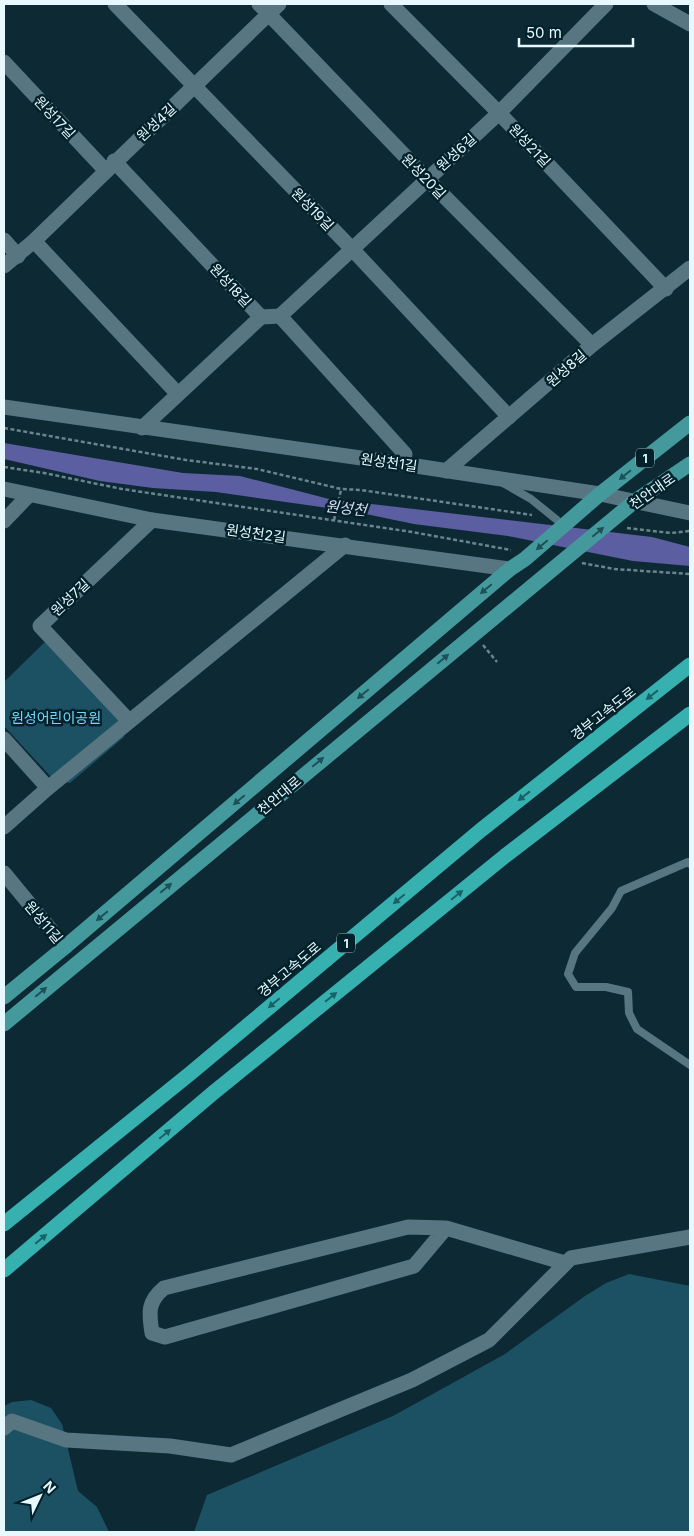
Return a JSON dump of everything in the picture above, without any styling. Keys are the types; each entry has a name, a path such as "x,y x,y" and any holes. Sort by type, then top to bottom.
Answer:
{"highway":[{"name":"경부고속도로","path":"4,1224 192,1072 481,830 690,665"},
{"name":"1","path":"4,1270 213,1093 497,862 690,714"}],"main road":[{"name":"천안대로","path":"4,997 66,947 510,569 521,555 587,508 600,494 690,422"},
{"name":"천안대로","path":"4,1024 556,567 619,523 635,501 690,464"}],"street":[{"name":"원성19길","path":"115,4 353,250 508,417"},
{"name":"원성21길","path":"391,4 499,113 666,289"},
{"name":"원성6길","path":"280,316 499,113 606,4"},
{"path":"654,4 690,24"},
{"name":"원성4길","path":"4,266 34,241 195,85 269,7"},
{"name":"원성20길","path":"269,7 427,179 592,345"},
{"name":"원성17길","path":"4,62 110,166"},
{"name":"원성18길","path":"110,166 261,317 280,316"},
{"path":"4,240 18,256"},
{"path":"34,241 177,394"},
{"name":"원성8길","path":"446,470 592,345 690,269"},
{"path":"280,316 406,454 403,464"},
{"path":"142,428 261,317"},
{"name":"원성천1길","path":"4,407 446,470 600,494 690,513"},
{"name":"원성천2길","path":"4,489 29,496 152,520 510,569"},
{"path":"4,521 29,496"},
{"name":"원성7길","path":"129,722 40,626 152,520"},
{"path":"4,827 48,788 345,545"},
{"path":"4,739 48,788"},
{"name":"원성11길","path":"4,873 66,947"},
{"path":"446,1228 414,1266 165,1337 152,1333 149,1314 154,1296 164,1288 408,1227 446,1228 565,1264"},
{"path":"4,1428 12,1421 66,1440 170,1446 231,1456 412,1380 488,1340 571,1258 690,1237"}],"lane":[{"path":"493,478 531,499 557,520"},
{"path":"690,864 688,862 621,891 612,908 575,953 568,974 576,987 606,987 628,992 630,1013 637,1029 690,1065"}],"path":[{"path":"4,428 186,460 257,469 341,490 361,490 557,520"},
{"path":"4,467 122,489 334,520 521,555"},
{"path":"334,520 341,490"},
{"path":"619,523 671,533 690,531"},
{"path":"576,562 614,569 690,574"}],"green space":[{"name":"원성어린이공원","path":"46,641 124,726 124,737 70,783 55,781 4,726 4,682"},
{"path":"629,1274 690,1286 690,1532 194,1532 207,1495 393,1416 505,1354 606,1283"},
{"path":"31,1400 51,1408 62,1424 78,1491 97,1507 109,1532 4,1532 4,1406 12,1402"}],"water":[{"name":"원성천","path":"4,443 183,473 240,476 329,499 652,537 690,547 690,566 633,561 508,536 414,524 356,512 216,492 153,488 100,481 4,459"}]}
